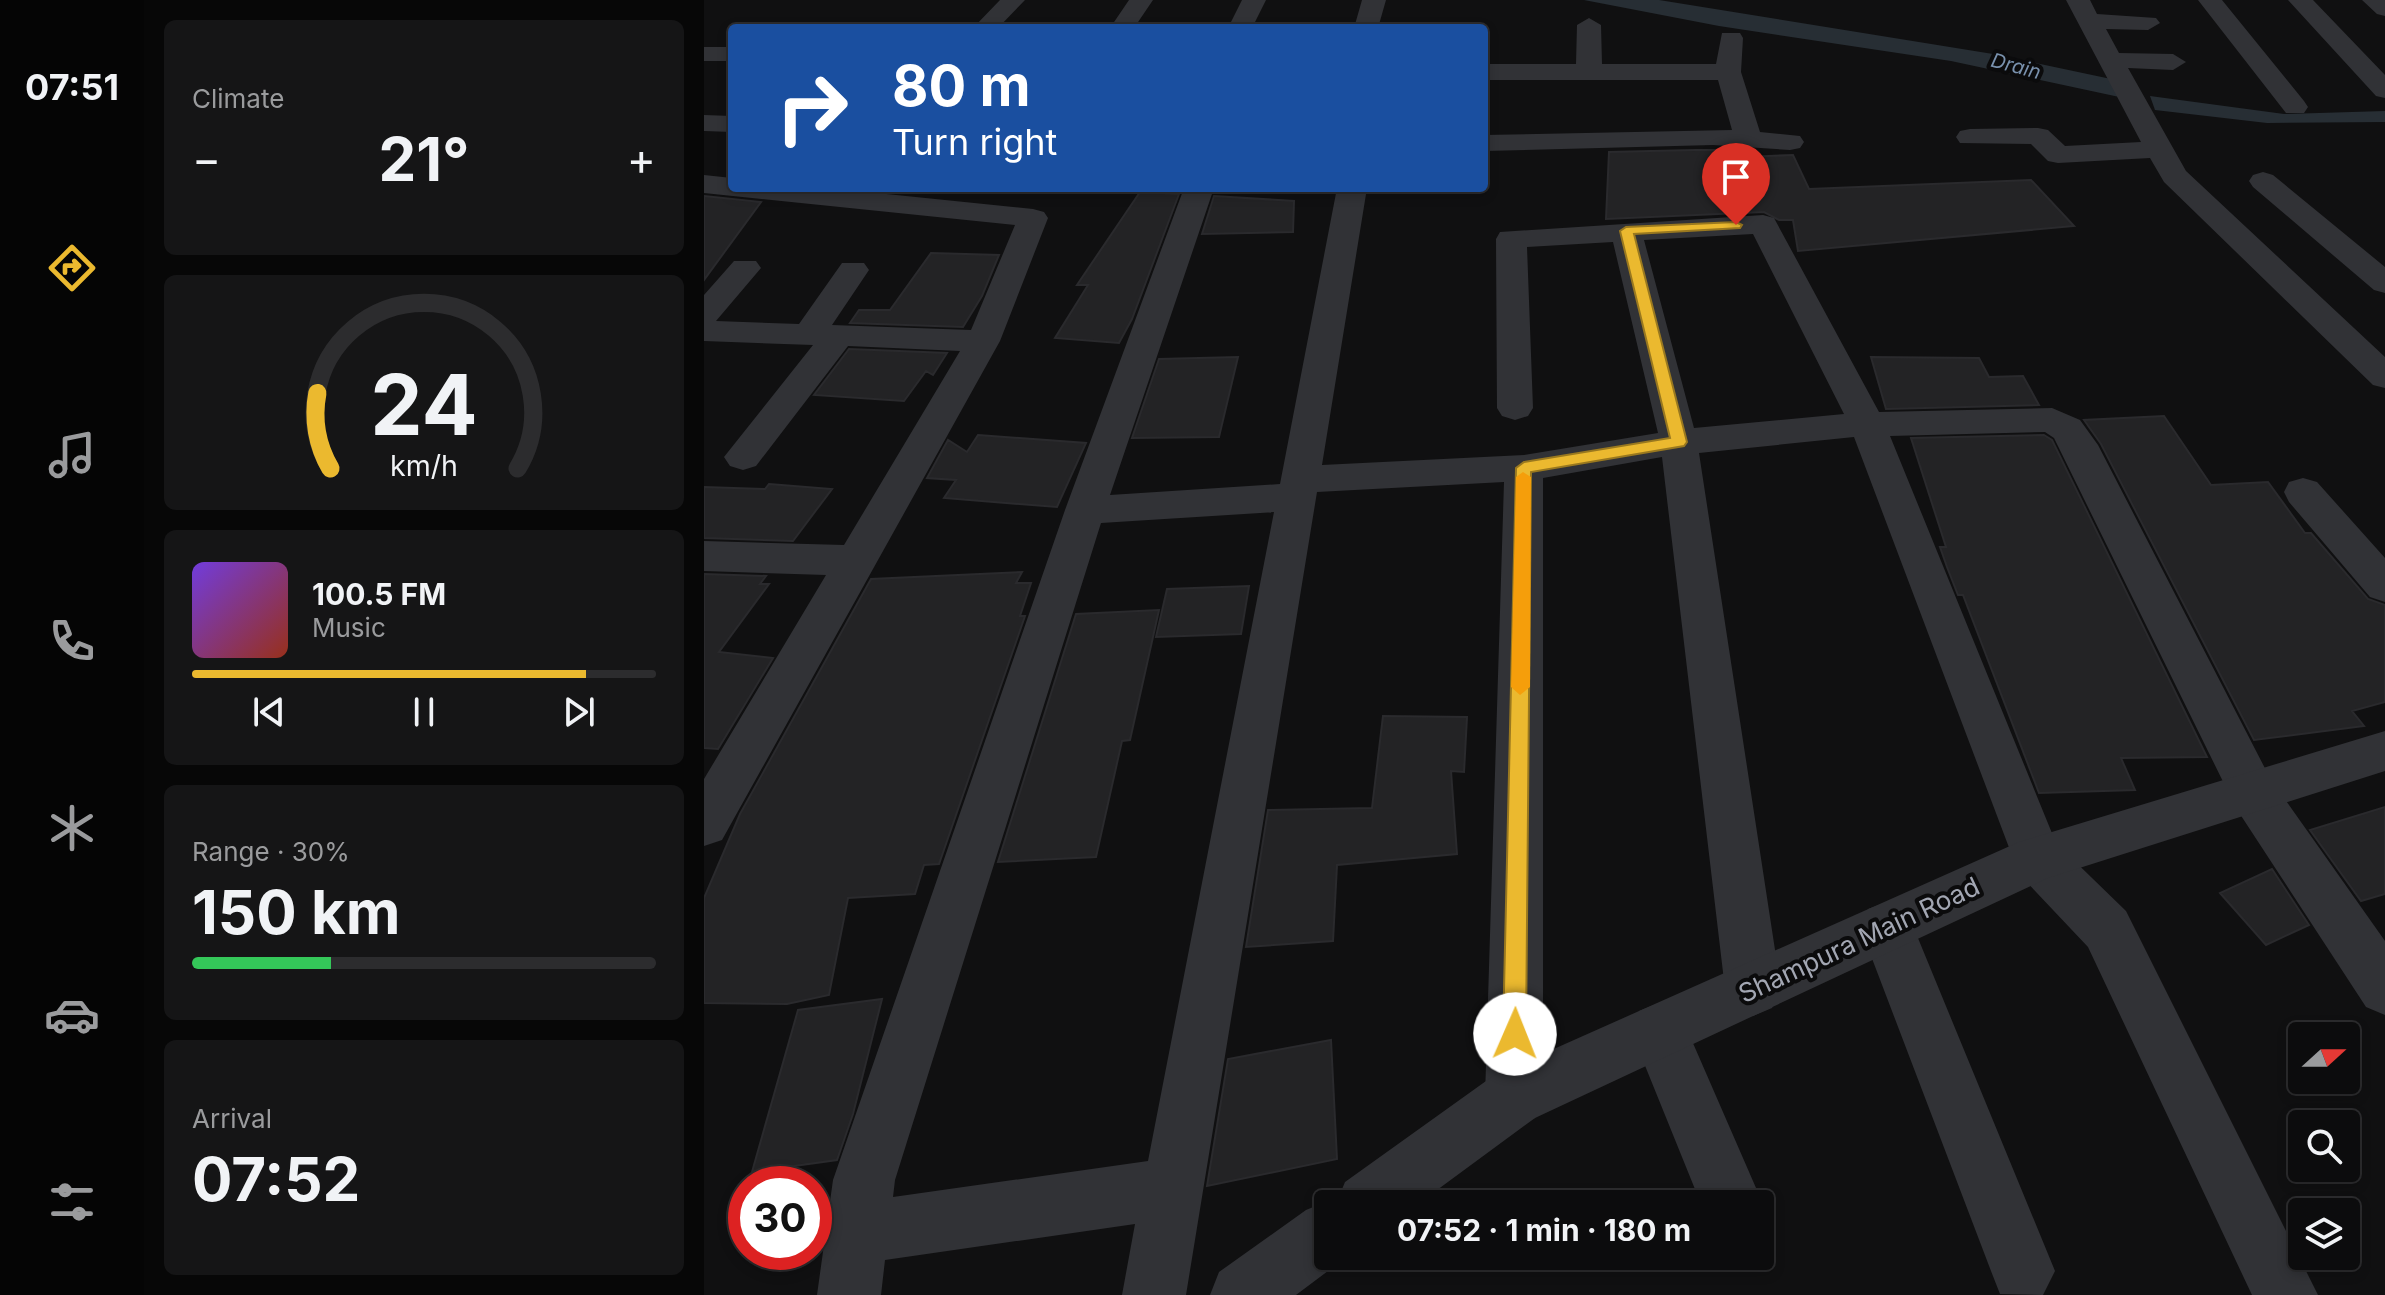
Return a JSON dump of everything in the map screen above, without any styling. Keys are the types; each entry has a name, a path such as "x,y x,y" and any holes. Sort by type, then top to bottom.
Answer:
{"street":[{"path":"989,24 1013,0"},
{"path":"1125,24 1141,0"},
{"path":"1242,24 1254,0"},
{"path":"1367,24 1374,0"},
{"path":"2210,0 2295,107"},
{"path":"2300,0 2385,90"},
{"path":"2374,0 2385,9"},
{"path":"2084,10 2148,23"},
{"path":"2084,10 2174,176 2385,377"},
{"path":"1589,25 1589,72"},
{"path":"1731,38 1728,72 1749,140"},
{"path":"704,54 728,54"},
{"path":"2110,60 2173,62"},
{"path":"1488,72 1728,72"},
{"path":"704,123 728,124"},
{"path":"1970,137 2038,136 2058,155 2159,149"},
{"path":"1488,143 1713,137 1790,142"},
{"path":"2263,181 2385,283"},
{"path":"704,184 728,187"},
{"path":"704,824 719,767 855,561 983,341 1033,218 781,192"},
{"path":"849,1295 864,1180 1085,510 1198,192"},
{"path":"1154,1295 1351,192"},
{"path":"1515,408 1511,239 1763,224 1867,424 2037,858 2107,929 2286,1295"},
{"path":"1626,231 1679,442 1753,989"},
{"path":"704,315 745,268"},
{"path":"743,457 823,335 853,270"},
{"path":"704,331 983,341"},
{"path":"1085,510 1524,468 1679,442 1867,424 2052,420 2067,429 2079,445 2253,793 2385,988"},
{"path":"1514,1097 1524,468"},
{"path":"2303,492 2385,586"},
{"path":"704,556 855,561"},
{"name":"Shampura Main Road","path":"1386,1190 1514,1097 2037,858 2385,751"},
{"path":"1887,927 2023,1271"},
{"path":"1659,1031 1726,1190"},
{"path":"857,1233 1173,1188"},
{"path":"1242,1295 1314,1242"}],"water":[{"name":"Drain","path":"1584,0 1659,0 1993,54 2111,79 2124,98 1951,61 1719,26"},
{"path":"2150,96 2284,114 2385,111 2385,122 2267,123 2155,110"}],"building":[{"path":"1742,150 1745,157 1793,155 1809,189 2031,180 2074,226 1798,251 1793,220 1779,220 1764,212 1606,219 1609,152"},
{"path":"1140,192 1179,194 1132,319 1119,343 1055,338 1088,285 1077,285"},
{"path":"704,196 761,202 704,280"},
{"path":"1214,196 1294,201 1293,232 1202,234"},
{"path":"931,253 999,255 982,296 963,327 850,323 859,310 890,310"},
{"path":"849,349 947,353 933,375 926,371 904,401 814,395"},
{"path":"1238,357 1219,437 1132,438 1159,359"},
{"path":"1871,357 1979,358 1989,377 2023,376 2039,405 1886,409"},
{"path":"2164,416 2211,485 2268,482 2305,533 2311,533 2368,599 2385,605 2385,702 2352,711 2364,726 2254,740 2101,444 2084,420"},
{"path":"978,435 1086,443 1057,507 944,498 956,480 927,478 948,440 967,452"},
{"path":"2044,435 2052,440 2207,757 2121,758 2135,790 2039,793 1963,595 1958,595 1947,567 1940,547 1946,547 1911,438"},
{"path":"769,484 832,489 793,541 704,538 704,487 765,489"},
{"path":"1022,572 1016,583 1031,583 1020,616 1025,616 939,864 924,865 915,894 848,898 829,995 787,1004 704,1003 704,898 740,814 871,579"},
{"path":"704,574 766,576 760,584 769,584 719,652 773,658 718,749 704,748"},
{"path":"1249,586 1241,634 1156,637 1167,589"},
{"path":"1159,610 1130,740 1122,741 1096,857 998,862 1076,614"},
{"path":"1383,716 1467,717 1464,772 1451,771 1457,854 1337,865 1333,941 1246,947 1268,810 1372,808"},
{"path":"2385,807 2385,894 2361,901 2310,830"},
{"path":"2272,869 2309,925 2266,945 2220,893"},
{"path":"882,999 853,1114 837,1160 794,1166 754,1166 798,1010"},
{"path":"1331,1040 1337,1159 1207,1186 1228,1059"}],"slow traffic":[{"path":"1520,687 1523,477"}],"route":[{"path":"1515,1034 1524,468 1679,442 1626,231 1736,225"}]}
